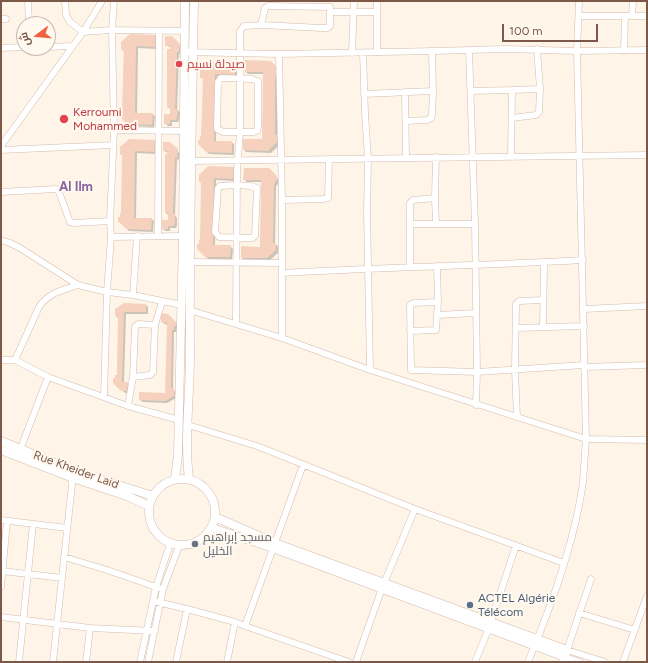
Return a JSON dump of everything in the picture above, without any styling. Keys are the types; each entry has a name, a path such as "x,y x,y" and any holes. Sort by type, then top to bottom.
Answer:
{"street":[{"path":"28,1 29,16"},
{"path":"64,1 66,15 70,22 83,32 112,30 185,31"},
{"path":"1,146 83,32 102,1"},
{"path":"104,397 114,130 112,30 114,1"},
{"path":"175,479 178,455 183,236 188,149 189,53 185,31 186,1"},
{"path":"189,479 187,450 190,372 189,310 191,161 184,131 194,1"},
{"path":"352,53 354,1"},
{"path":"377,1 377,52"},
{"path":"528,662 543,625 564,563 576,517 582,483 586,439 577,52 579,1"},
{"path":"632,16 633,1"},
{"path":"236,324 237,185 240,132 240,31 242,27 247,25 327,28 330,26 330,7 268,6 265,8 261,25"},
{"path":"331,12 377,12"},
{"path":"579,16 647,16"},
{"path":"624,51 625,16"},
{"path":"158,236 159,31"},
{"path":"56,47 73,46"},
{"path":"1,48 16,47"},
{"path":"189,53 279,54 537,49 577,52 647,50"},
{"path":"512,118 536,115 539,112 540,89 537,49"},
{"path":"469,50 476,265 476,405"},
{"path":"406,121 427,120 431,118 433,91 432,51"},
{"path":"363,53 368,158 370,370"},
{"path":"279,54 282,200 282,338"},
{"path":"221,78 258,81 257,130 254,132 240,132 220,131 217,128 216,123 219,80 221,78"},
{"path":"471,91 540,89"},
{"path":"511,157 512,90"},
{"path":"364,94 433,91"},
{"path":"405,92 406,157"},
{"path":"114,130 184,131"},
{"path":"1,150 113,145"},
{"path":"191,161 473,156 511,157 647,155"},
{"path":"436,157 436,224"},
{"path":"282,200 328,198 329,159"},
{"path":"237,185 256,187 256,236 252,238 237,237 219,237 216,235 215,228 218,188 220,186 237,185"},
{"path":"1,192 53,188 59,192 70,222 110,221"},
{"path":"410,267 410,201 435,198"},
{"path":"410,224 475,224"},
{"path":"133,295 137,236"},
{"path":"111,237 183,236"},
{"path":"1,240 20,248 78,285 107,292 133,295 182,305"},
{"path":"282,273 368,268 583,260"},
{"path":"190,262 281,263"},
{"path":"543,327 544,262"},
{"path":"410,331 435,330 437,328 437,266"},
{"path":"15,360 38,307 43,300 53,294 78,285"},
{"path":"517,418 515,370 517,302 543,300"},
{"path":"133,377 150,376 153,372 155,325 162,302"},
{"path":"411,383 411,304 438,302"},
{"path":"584,309 647,306"},
{"path":"189,310 282,338 370,370 586,439 647,440"},
{"path":"437,315 476,313"},
{"path":"128,406 133,377 135,326 138,324 155,325"},
{"path":"516,328 584,326"},
{"path":"1,360 15,360 48,377 128,406 179,420"},
{"path":"411,370 477,372 584,366 647,365"},
{"path":"20,450 48,377"},
{"path":"188,425 257,446 415,509 564,563"},
{"name":"Rue Kheider Laid","path":"1,441 73,474 149,506"},
{"name":"Rue Kheider Laid","path":"1,450 73,474 153,496"},
{"path":"245,626 303,464"},
{"path":"53,662 73,474"},
{"path":"175,479 189,479 199,483 207,489 212,497 215,507 215,517 212,528 206,536 198,542 179,546 170,544 160,538 153,528 149,518 149,506 153,496 162,485 175,479"},
{"path":"356,662 383,586 415,509"},
{"path":"215,517 274,545 536,642 556,654 580,662 582,655"},
{"path":"1,587 4,520 67,528"},
{"path":"19,662 33,524"},
{"path":"212,528 274,545"},
{"path":"140,662 156,587 170,544"},
{"path":"475,662 490,625 516,545"},
{"path":"148,662 163,589 179,546"},
{"path":"64,557 163,589"},
{"path":"2,571 62,578"},
{"path":"565,656 591,579"},
{"path":"623,662 647,596"},
{"path":"153,601 187,608 235,622 348,662"},
{"path":"176,662 187,608"},
{"path":"579,613 635,630"},
{"path":"1,618 90,628 155,631"},
{"path":"227,662 235,622"},
{"path":"86,662 90,628"},
{"path":"565,656 582,655 605,662"}],"building":[{"path":"130,34 156,35 155,47 136,46 135,113 153,113 152,125 127,124 119,116 119,112 121,112 122,108 124,50 121,50 121,42"},
{"path":"165,36 172,36 180,44 179,52 177,52 175,109 178,109 177,118 176,120 170,120 170,124 164,124 164,114 170,114 170,108 167,108 167,49 170,49 170,46 165,46"},
{"path":"245,60 271,61 279,69 277,77 275,77 275,135 277,135 277,142 268,151 243,150 243,139 262,139 263,72 245,72"},
{"path":"209,62 235,63 235,75 215,74 214,141 232,141 232,153 206,152 198,144 198,140 200,140 201,136 203,78 200,78 200,70"},
{"path":"129,139 155,140 154,152 135,151 134,218 152,218 151,230 126,229 118,221 118,217 120,217 121,213 122,155 120,155 120,147"},
{"path":"163,142 170,142 178,149 177,158 175,157 173,214 175,214 175,223 173,226 168,226 168,229 162,229 162,220 168,220 168,213 165,213 165,154 167,155 167,151 163,151"},
{"path":"208,166 234,167 233,179 214,178 213,245 231,245 230,257 205,257 197,249 197,244 199,244 200,240 201,182 199,182 199,175"},
{"path":"244,168 269,168 277,176 277,181 275,181 274,184 273,243 276,243 276,250 267,258 241,258 241,246 260,247 261,180 243,180"},
{"path":"124,303 146,304 146,312 124,312 122,382 128,382 127,391 121,391 113,383 113,378 117,375 118,316 115,316 115,309"},
{"path":"161,313 168,314 176,322 174,330 172,330 171,388 174,388 174,396 165,401 139,400 139,392 165,393 167,323 161,322"}],"place":[{"name":"صيدلة نسيم","path":"179,64"},
{"name":"Kerroumi Mohammed","path":"64,119"},
{"name":"مسجد إبراهيم الخليل","path":"195,544"},
{"name":"ACTEL Algérie Télécom","path":"470,605"}],"district":[{"name":"Al Ilm","path":"76,187"}]}
